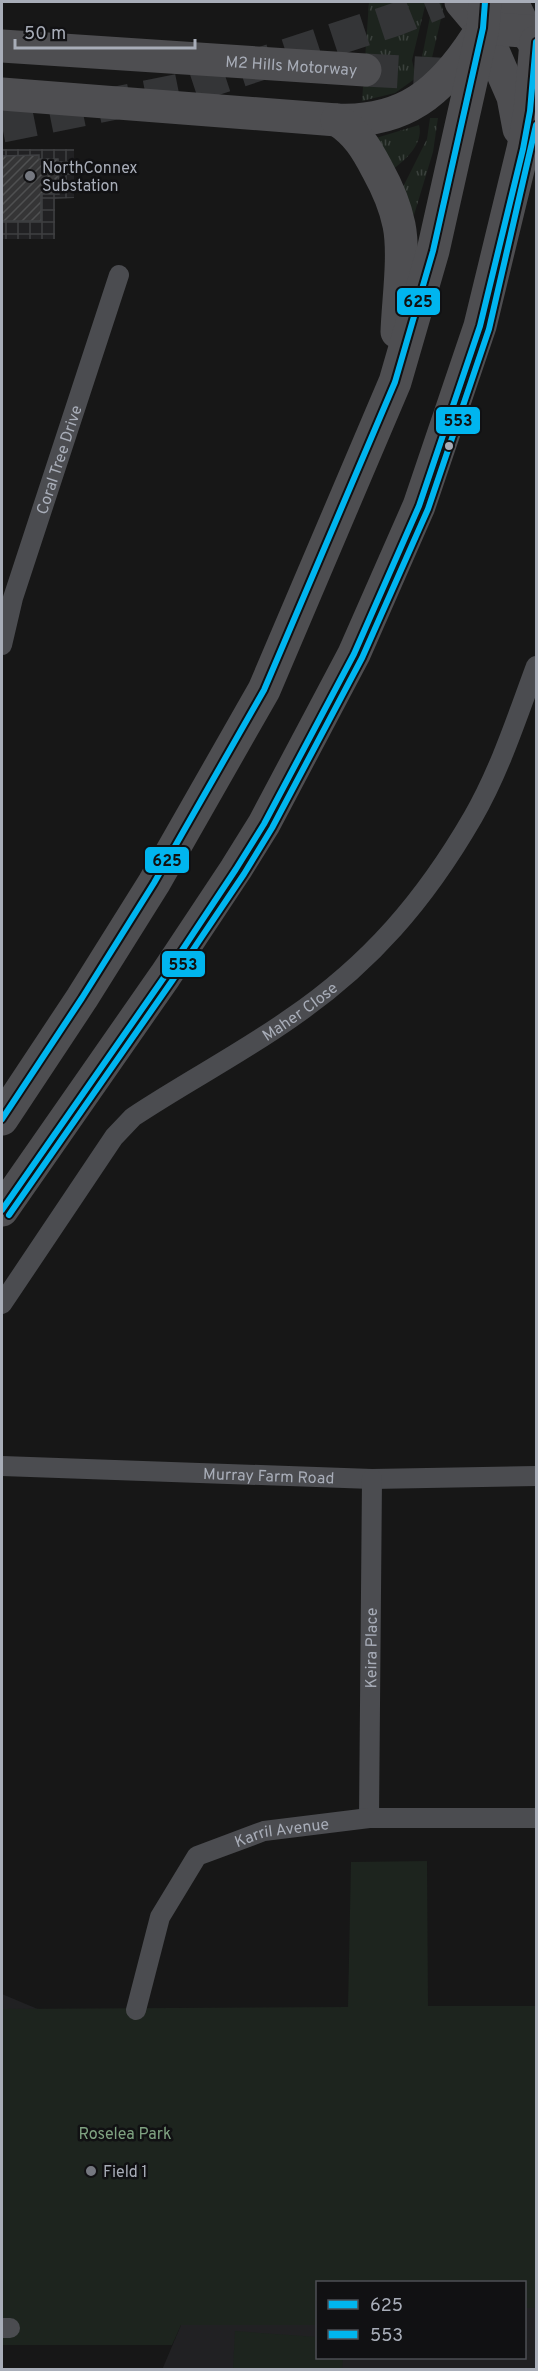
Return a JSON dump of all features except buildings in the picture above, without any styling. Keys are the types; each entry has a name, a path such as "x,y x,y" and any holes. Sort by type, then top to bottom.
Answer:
{"highway":[{"path":"461,2 484,15 535,36"},
{"path":"2,94 337,120 367,120 382,117 422,100 444,81 464,57 484,15 502,2"},
{"path":"2,1210 165,976 264,824 354,654 419,506 480,326 512,194 530,158 530,111 535,36 512,2"},
{"path":"484,15 513,97 530,158"},
{"path":"2,1119 154,883 264,690 395,382 433,251 460,135 484,15"},
{"path":"460,135 512,48 535,36"},
{"name":"M2 Hills Motorway","path":"2,46 365,70"},
{"path":"337,120 349,128 366,148 386,186 399,227 401,247 395,382"}],"street":[{"name":"Coral Tree Drive","path":"2,645 7,597 119,275"},
{"name":"Maher Close","path":"2,1304 114,1137 133,1117 291,1018 371,954 425,893 474,816 504,751 537,666"},
{"name":"Murray Farm Road","path":"2,1466 372,1479 537,1476"},
{"name":"Keira Place","path":"369,1818 372,1479"},
{"name":"Karril Avenue","path":"136,2010 160,1917 197,1856 264,1831 369,1818 537,1818"}],"shaded area":[{"path":"2,149 74,149 74,198 55,199 55,239 2,239"},
{"path":"2,1994 40,2010 2,2009"},
{"path":"526,2308 536,2308 536,2369 162,2370 181,2325 316,2325 316,2359 526,2359"}],"green space":[{"path":"369,2 426,2 412,60 416,78 395,93 362,101"},
{"path":"433,2 441,2 443,10 429,71 423,74 421,62"},
{"path":"430,118 438,118 433,152 414,215 410,212 401,191 427,139"},
{"path":"419,125 419,139 416,145 408,156 392,170 376,138"},
{"name":"Roselea Park","path":"427,1861 428,2006 536,2006 536,2308 526,2308 526,2281 316,2281 316,2325 181,2325 172,2345 2,2345 2,2009 348,2007 351,1862"},
{"path":"235,2331 316,2337 316,2359 343,2359 342,2369 233,2369"}],"tunnel":[{"path":"2,126 181,90 397,19 439,2"},
{"path":"365,70 472,76"}],"transit line":[{"name":"625","path":"2,1119 154,883 264,690 395,382 433,251 483,28 485,2"},
{"name":"625","path":"2,1210 165,976 236,869 264,824 354,654 419,506 480,326 523,149 530,111 536,42"},
{"name":"553","path":"9,1215 244,874 272,828 362,658 428,509 489,329 536,125"}],"place":[{"name":"NorthConnex Substation","path":"30,176"},
{"name":"Field 1","path":"91,2171"}]}
